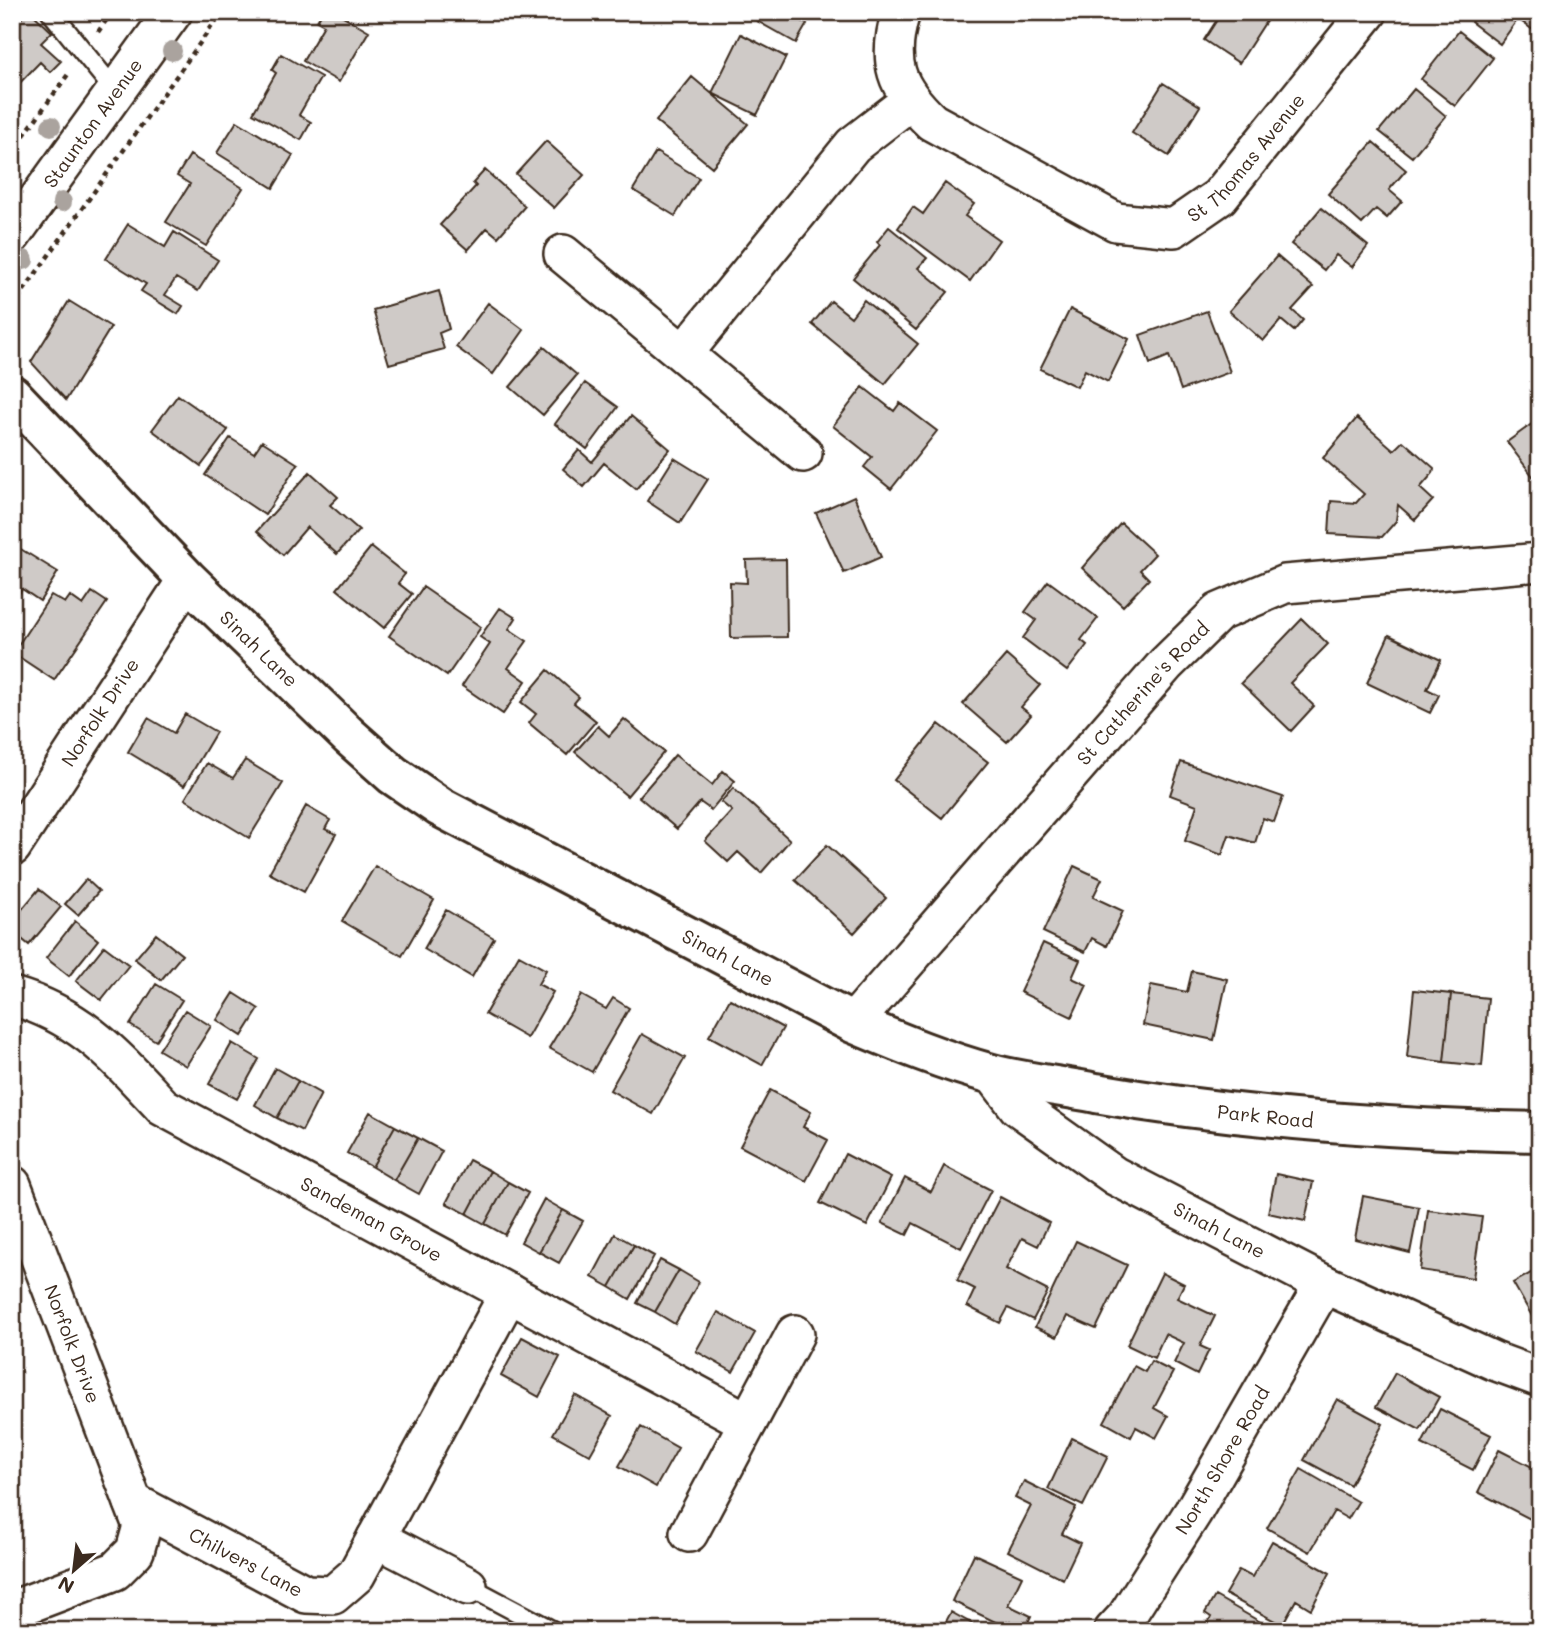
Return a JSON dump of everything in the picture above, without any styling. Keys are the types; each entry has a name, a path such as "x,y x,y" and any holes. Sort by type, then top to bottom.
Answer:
{"street":[{"name":"Staunton Avenue","path":"12,235 173,12"},
{"name":"St Thomas Avenue","path":"901,12 892,60 909,101 932,122 1116,222 1174,228 1219,197 1368,12"},
{"path":"684,353 853,145 909,101"},
{"path":"563,254 803,453"},
{"name":"Sinah Lane","path":"12,395 187,579 349,736 393,775 431,800 852,1023 916,1050 993,1074 1018,1107 1115,1176 1324,1284 1494,1361 1540,1378"},
{"name":"St Catherine's Road","path":"852,1023 1166,664 1219,612 1285,584 1540,562"},
{"name":"Norfolk Drive","path":"12,847 187,579"},
{"name":"Sandeman Grove","path":"12,996 68,1017 100,1042 163,1107 748,1422"},
{"name":"Park Road","path":"993,1074 1165,1105 1300,1121 1540,1132"},
{"name":"Norfolk Drive","path":"12,1185 142,1527 135,1551 115,1571 12,1610"},
{"name":"North Shore Road","path":"1113,1631 1126,1617 1193,1512 1324,1284"},
{"name":"Chilvers Lane","path":"133,1502 306,1594 333,1595 356,1575 509,1293"},
{"path":"689,1533 796,1334"},
{"path":"376,1538 468,1586"}],"lane":[{"path":"51,12 116,92"},
{"path":"468,1586 553,1631"}],"path":[{"path":"12,152 112,12"},
{"path":"12,307 222,12"}],"building":[{"path":"27,12 31,12 52,32 41,43 61,61 50,72 40,62 12,91 12,28"},
{"path":"322,12 336,12 369,31 339,82 303,61 324,25 317,21"},
{"path":"741,12 801,12 798,19 807,24 796,43"},
{"path":"1222,12 1272,12 1239,63 1204,40"},
{"path":"1478,12 1540,12 1540,20 1533,30 1518,19 1500,44 1471,22"},
{"path":"1459,31 1493,58 1455,106 1421,79"},
{"path":"741,34 786,57 757,115 712,93"},
{"path":"281,54 321,77 299,115 311,122 301,140 253,113 276,73 272,70"},
{"path":"692,77 748,124 712,167 656,121"},
{"path":"1163,83 1200,106 1169,156 1132,133"},
{"path":"1414,89 1446,116 1412,157 1379,131"},
{"path":"237,121 293,155 273,188 217,153"},
{"path":"546,141 584,175 554,208 516,174"},
{"path":"1373,142 1406,170 1389,190 1402,201 1387,218 1376,209 1362,224 1328,194"},
{"path":"656,152 699,178 675,216 633,190"},
{"path":"190,155 243,188 206,246 166,222 190,184 177,176"},
{"path":"485,170 525,206 498,237 487,228 468,250 440,225 476,186 473,183"},
{"path":"945,183 974,204 965,216 999,240 970,281 898,228 913,207 923,214"},
{"path":"1321,208 1368,246 1352,267 1336,255 1324,270 1291,244"},
{"path":"128,224 165,247 174,232 218,260 198,291 176,278 165,295 183,306 178,314 141,291 146,284 106,259"},
{"path":"889,227 927,258 918,268 948,292 916,330 853,278 880,245 877,242"},
{"path":"1277,256 1313,287 1292,310 1303,320 1294,331 1281,320 1263,341 1229,311"},
{"path":"439,291 449,329 439,333 444,349 389,364 373,310"},
{"path":"864,300 918,344 885,384 812,324 831,301 851,317"},
{"path":"69,301 111,327 66,400 31,362"},
{"path":"488,303 524,330 493,374 456,347"},
{"path":"1070,309 1129,339 1108,382 1085,370 1077,387 1040,369"},
{"path":"1207,311 1230,372 1181,390 1169,356 1150,364 1140,335"},
{"path":"544,347 577,375 543,415 510,387"},
{"path":"585,383 618,407 587,449 555,424"},
{"path":"863,387 894,411 900,403 937,431 891,489 864,467 872,457 833,426"},
{"path":"178,395 228,430 201,466 152,430"},
{"path":"631,416 670,449 636,489 604,463 584,487 563,469 579,450 592,462"},
{"path":"1357,418 1394,450 1403,441 1434,468 1420,488 1433,500 1415,520 1398,505 1396,521 1382,537 1329,534 1331,501 1356,503 1364,494 1323,458"},
{"path":"1540,418 1540,476 1535,479 1507,442"},
{"path":"230,438 254,453 262,441 298,464 265,515 205,475"},
{"path":"674,458 708,479 680,523 647,501"},
{"path":"310,472 338,497 330,505 359,530 337,554 307,527 283,555 257,531"},
{"path":"854,496 881,557 844,573 816,513"},
{"path":"1121,523 1155,554 1140,570 1149,579 1123,606 1082,568"},
{"path":"371,547 405,574 398,583 412,594 384,628 337,589"},
{"path":"19,548 58,572 40,601 22,589 12,605 12,558"},
{"path":"786,559 787,637 731,638 730,582 747,583 746,560"},
{"path":"1048,581 1098,618 1081,640 1087,645 1067,671 1023,638 1036,620 1025,612"},
{"path":"423,587 481,627 447,676 389,636"},
{"path":"92,592 107,602 54,680 13,653 51,595 65,603 70,596 83,605"},
{"path":"500,608 516,618 509,629 527,641 508,668 526,681 503,714 462,686 490,644 480,637"},
{"path":"1302,619 1328,644 1290,683 1314,706 1291,731 1241,683"},
{"path":"1389,635 1441,660 1427,689 1439,695 1430,713 1367,683"},
{"path":"1006,655 1040,685 1021,707 1031,715 1007,742 963,704"},
{"path":"548,670 579,697 574,703 596,721 567,755 529,723 536,714 521,702"},
{"path":"185,714 216,732 184,786 128,752 148,718 174,733"},
{"path":"624,719 664,752 627,796 575,752 598,726 609,736"},
{"path":"939,724 988,762 942,818 894,780"},
{"path":"675,755 712,785 723,771 735,781 711,810 700,802 677,829 639,797"},
{"path":"245,760 283,783 249,838 185,799 207,763 233,778"},
{"path":"1181,762 1283,797 1274,822 1263,818 1255,843 1229,835 1222,855 1185,841 1197,805 1170,795"},
{"path":"733,788 790,840 761,873 738,852 728,862 705,841 732,811 721,802"},
{"path":"306,806 330,820 325,829 336,834 304,892 269,873"},
{"path":"827,845 886,898 854,933 795,880"},
{"path":"375,866 434,900 402,956 342,921"},
{"path":"1074,866 1102,879 1093,897 1123,911 1107,946 1092,938 1085,952 1043,932"},
{"path":"86,879 99,891 78,915 65,904"},
{"path":"39,889 61,907 29,945 12,931 12,921"},
{"path":"446,910 494,938 472,977 424,949"},
{"path":"75,921 98,940 69,976 46,958"},
{"path":"156,934 182,955 161,980 135,959"},
{"path":"1043,943 1080,960 1072,978 1087,985 1072,1017 1020,992"},
{"path":"104,946 129,965 101,1000 76,981"},
{"path":"519,955 546,970 538,984 553,992 527,1038 485,1014"},
{"path":"1192,971 1227,979 1214,1040 1143,1025 1151,985 1187,992"},
{"path":"156,984 182,1000 156,1041 130,1025"},
{"path":"1414,990 1451,994 1444,1062 1407,1057"},
{"path":"234,993 259,1009 242,1036 217,1020"},
{"path":"1451,994 1488,998 1482,1066 1444,1062"},
{"path":"581,995 606,1009 613,998 629,1008 592,1072 549,1048"},
{"path":"730,999 783,1028 762,1065 709,1036"},
{"path":"185,1010 211,1026 186,1066 159,1050"},
{"path":"642,1034 685,1058 653,1114 610,1090"},
{"path":"232,1043 259,1059 237,1099 209,1084"},
{"path":"275,1068 298,1081 277,1118 255,1105"},
{"path":"298,1081 321,1094 302,1131 277,1118"},
{"path":"770,1090 811,1112 803,1127 828,1140 806,1181 740,1146"},
{"path":"370,1112 395,1126 372,1167 347,1153"},
{"path":"395,1126 418,1138 394,1180 372,1167"},
{"path":"418,1138 442,1151 419,1194 394,1180"},
{"path":"845,1154 891,1178 867,1226 820,1203"},
{"path":"469,1160 490,1171 467,1214 446,1203"},
{"path":"944,1166 991,1190 961,1248 913,1223 907,1235 882,1223 905,1178 931,1192"},
{"path":"490,1171 508,1182 485,1224 467,1214"},
{"path":"1276,1174 1313,1182 1305,1221 1268,1213"},
{"path":"508,1182 528,1193 505,1235 485,1224"},
{"path":"1363,1196 1419,1207 1410,1253 1355,1239"},
{"path":"1000,1197 1049,1223 1038,1246 1022,1238 1006,1269 1048,1291 1033,1320 1008,1308 1000,1323 967,1306 975,1289 957,1280"},
{"path":"544,1199 563,1210 539,1252 521,1242"},
{"path":"563,1210 583,1221 559,1263 539,1252"},
{"path":"1428,1210 1482,1217 1473,1278 1420,1270"},
{"path":"615,1234 634,1245 610,1287 592,1277"},
{"path":"1076,1241 1127,1265 1096,1329 1067,1316 1057,1337 1035,1327"},
{"path":"634,1245 654,1256 630,1299 610,1287"},
{"path":"660,1260 679,1270 655,1312 637,1303"},
{"path":"1540,1268 1540,1330 1513,1283"},
{"path":"679,1270 699,1282 675,1324 655,1312"},
{"path":"1162,1273 1184,1284 1177,1298 1215,1316 1200,1346 1209,1350 1197,1375 1174,1363 1184,1343 1165,1334 1154,1358 1127,1345"},
{"path":"718,1312 755,1333 733,1372 696,1351"},
{"path":"522,1337 560,1357 539,1397 501,1376"},
{"path":"1151,1361 1173,1372 1154,1408 1168,1416 1156,1438 1136,1427 1131,1437 1104,1422 1134,1366 1145,1372"},
{"path":"1395,1373 1439,1397 1420,1430 1376,1407"},
{"path":"575,1395 612,1416 590,1455 553,1434"},
{"path":"1337,1399 1383,1424 1350,1485 1304,1460"},
{"path":"1440,1409 1491,1435 1473,1470 1422,1444"},
{"path":"641,1427 678,1448 656,1487 619,1466"},
{"path":"1072,1438 1108,1456 1083,1506 1048,1489"},
{"path":"1499,1450 1540,1471 1538,1523 1478,1492"},
{"path":"1301,1469 1358,1502 1348,1519 1334,1511 1310,1552 1267,1528"},
{"path":"1024,1481 1076,1507 1062,1534 1080,1543 1063,1579 1008,1551 1031,1506 1015,1498"},
{"path":"1272,1541 1330,1573 1311,1609 1296,1600 1282,1625 1225,1594 1239,1570 1252,1577"},
{"path":"974,1554 1022,1576 1008,1605 1031,1616 1024,1631 1014,1631 952,1601"},
{"path":"1215,1596 1276,1631 1203,1631 1211,1617 1205,1613"},
{"path":"951,1612 985,1631 941,1631"}]}
